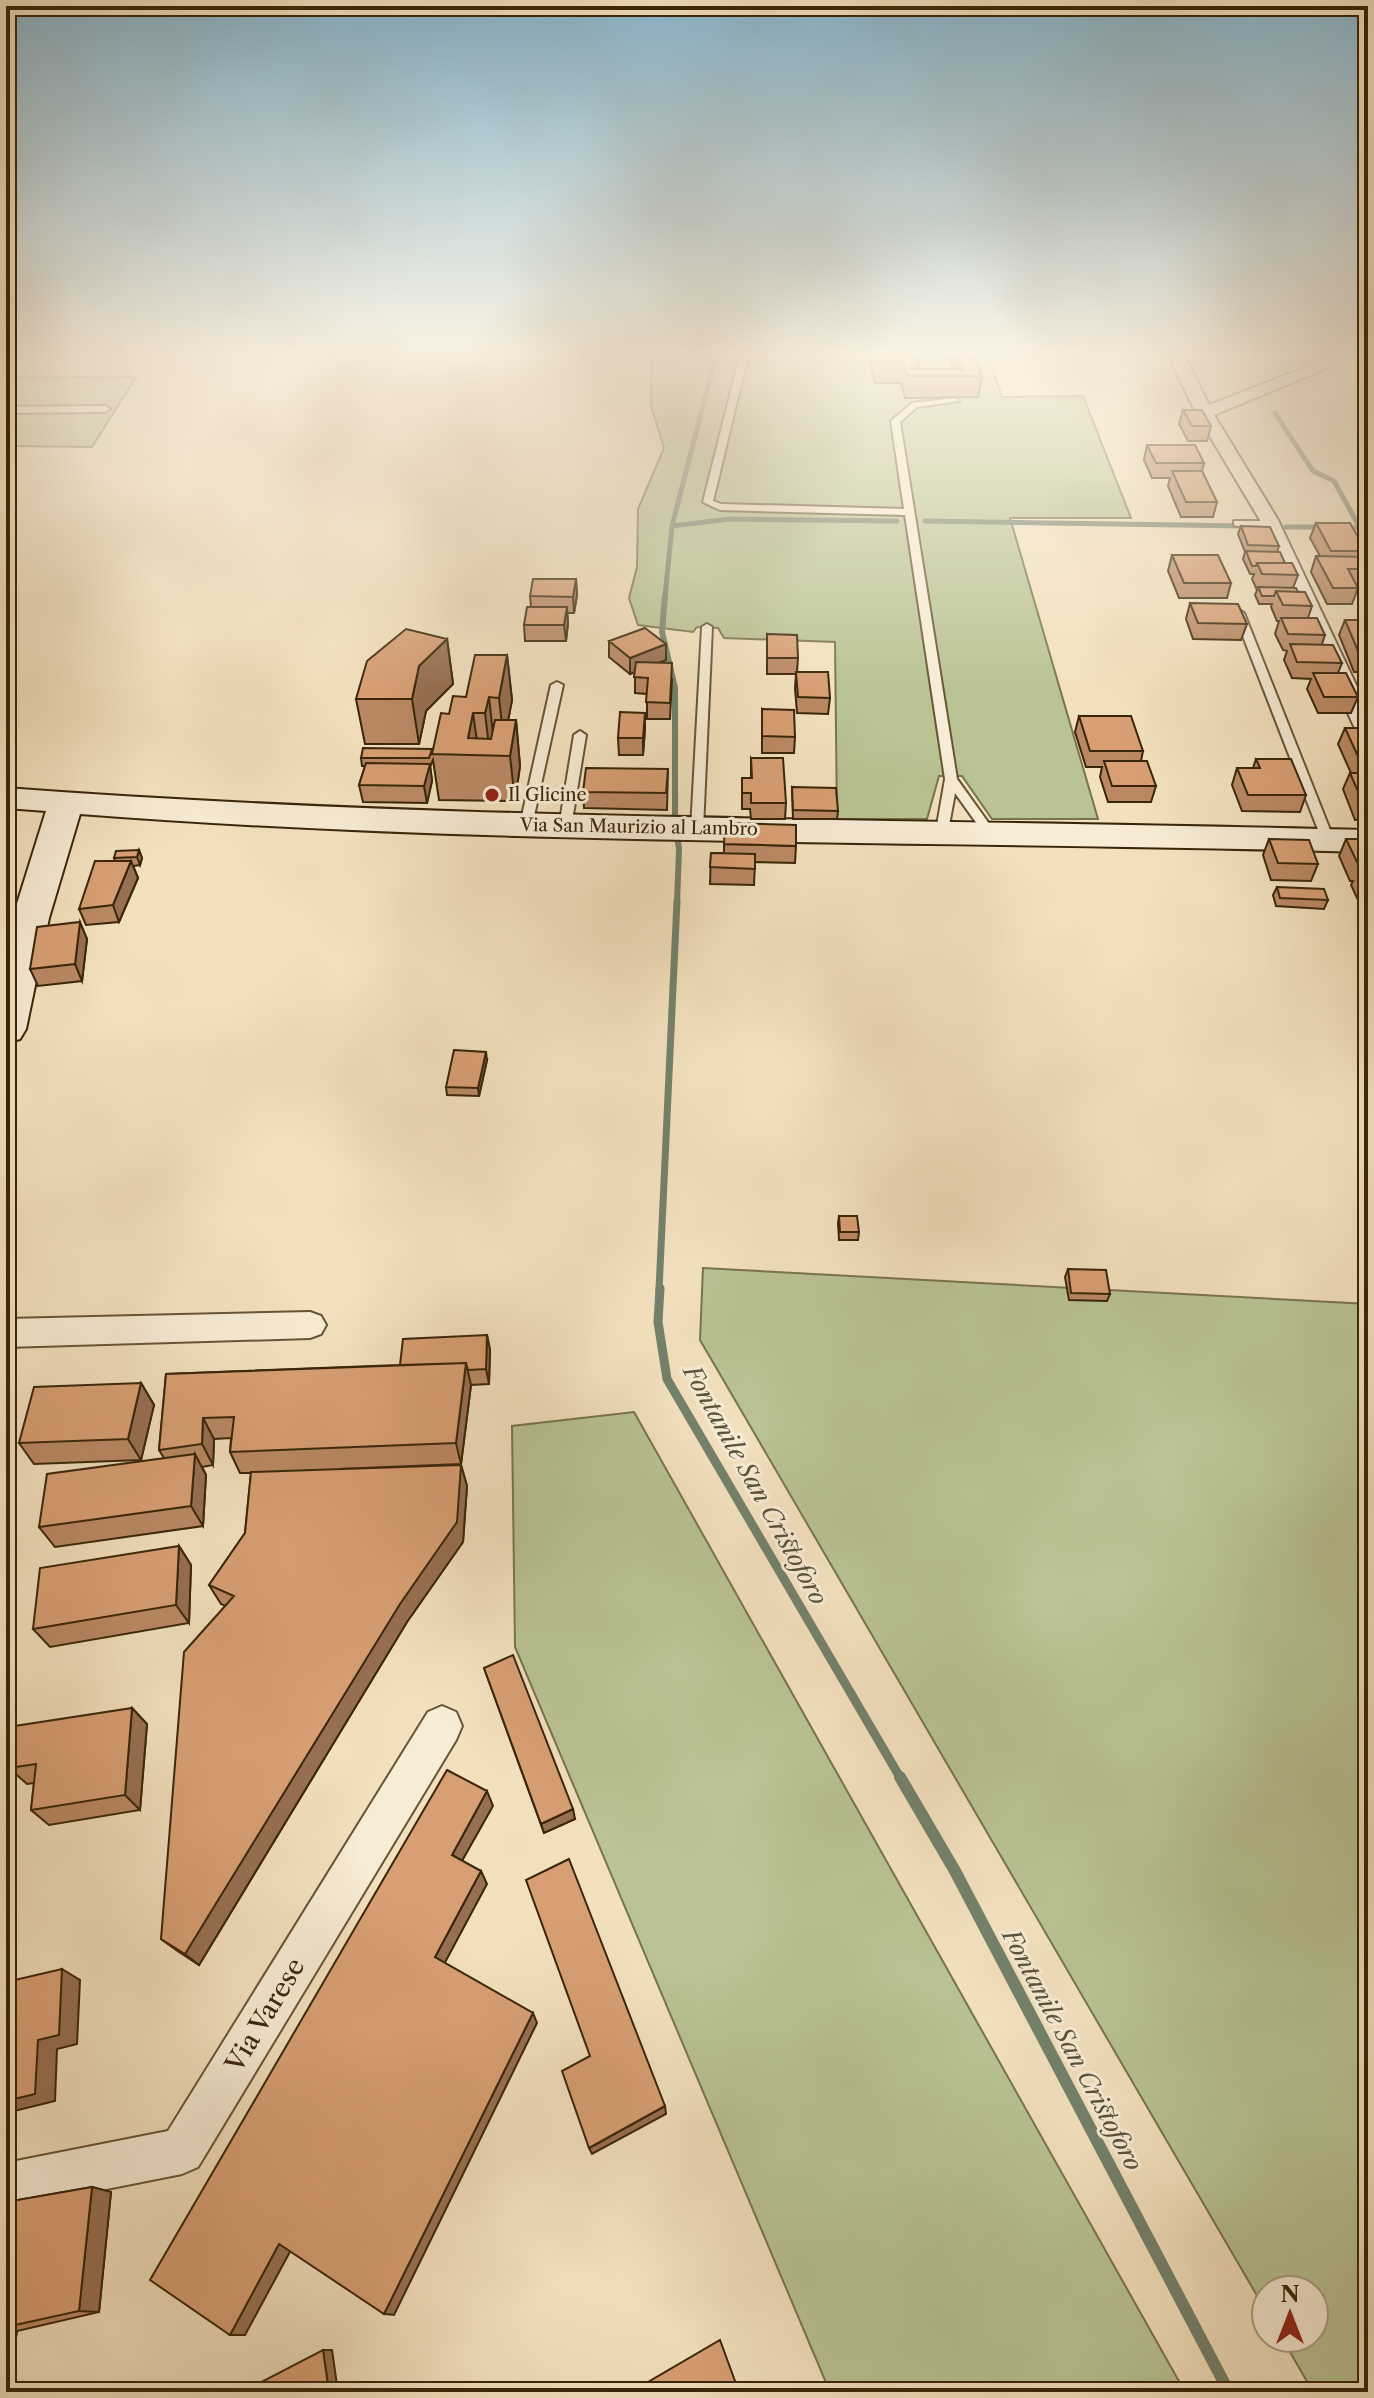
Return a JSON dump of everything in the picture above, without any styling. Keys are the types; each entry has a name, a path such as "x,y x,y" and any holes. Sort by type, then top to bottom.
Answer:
{"main road":[{"name":"Via San Maurizio al Lambro","path":"6,798 122,808 565,827 942,831 1368,841"},
{"path":"6,1029 36,898 64,819 64,804"},
{"path":"36,898 122,808"}],"street":[{"path":"1237,467 1271,524 1368,733"},
{"path":"6,1333 310,1325"},
{"name":"Via Varese","path":"6,2186 182,2151 442,1726"}],"lane":[{"path":"717,467 708,502 720,507 910,512"},
{"path":"903,467 951,779 942,831"},
{"path":"1237,523 1271,524"},
{"path":"1239,613 1328,840"},
{"path":"682,829 707,627"},
{"path":"526,825 557,685"},
{"path":"565,827 580,735"},
{"path":"573,779 588,780"},
{"path":"951,779 989,832"}],"green space":[{"path":"656,467 1111,467 1131,518 1010,518 1098,819 992,819 962,776 939,776 927,819 837,819 835,642 724,638 718,628 697,627 693,632 638,625 629,598 637,567 638,509"},
{"path":"703,1268 1368,1304 1368,2392 1313,2392 1291,2354 1330,2354 1330,2274 1250,2274 1250,2284 700,1340"},
{"path":"634,1412 1185,2392 830,2392 515,1647 512,1426"}],"building":[{"path":"1172,471 1202,471 1217,502 1186,502"},
{"path":"1316,523 1350,523 1366,551 1331,551"},
{"path":"1241,526 1270,527 1279,546 1248,545"},
{"path":"1246,551 1280,552 1285,563 1257,563 1252,566"},
{"path":"1172,555 1218,555 1231,583 1184,583"},
{"path":"1316,556 1368,557 1368,569 1348,569 1358,588 1333,588"},
{"path":"1257,563 1292,563 1298,575 1262,574"},
{"path":"533,579 576,579 573,597 530,596"},
{"path":"1258,587 1296,588 1298,592 1276,591 1274,596 1262,596"},
{"path":"1276,591 1305,592 1312,606 1283,605"},
{"path":"1190,603 1238,604 1247,624 1198,623"},
{"path":"527,607 567,607 564,625 524,625"},
{"path":"1281,618 1317,618 1325,635 1288,634"},
{"path":"1345,620 1368,620 1368,656 1360,656"},
{"path":"645,628 666,644 630,658 609,641"},
{"path":"406,629 447,639 419,666 412,699 356,699 367,661"},
{"path":"767,634 797,635 798,658 767,658"},
{"path":"1290,644 1333,645 1342,663 1297,662"},
{"path":"475,655 507,655 499,698 489,697 485,713 473,713 468,738 491,739 495,720 516,720 510,756 432,754 441,713 449,714 453,696 466,697"},
{"path":"636,662 672,663 670,703 646,702 648,678 634,677"},
{"path":"796,672 828,672 830,698 798,697"},
{"path":"1313,673 1346,673 1358,697 1324,697"},
{"path":"762,709 794,710 795,737 762,736"},
{"path":"620,712 645,713 643,738 618,738"},
{"path":"1079,716 1131,716 1143,751 1090,751"},
{"path":"1345,728 1368,728 1368,764 1361,763"},
{"path":"363,748 432,749 429,758 361,758"},
{"path":"751,758 783,758 786,803 751,803 751,793 742,793 742,778 752,778"},
{"path":"1256,759 1291,759 1306,795 1248,795 1237,768 1260,768"},
{"path":"1104,761 1147,761 1156,786 1112,786"},
{"path":"366,763 430,764 424,786 359,785"},
{"path":"586,768 668,769 666,793 583,792"},
{"path":"1350,773 1368,773 1368,804 1363,803"},
{"path":"792,787 836,788 838,811 793,810"},
{"path":"725,823 796,825 796,846 724,844"},
{"path":"1269,839 1309,840 1318,864 1278,863"},
{"path":"1346,839 1368,839 1368,864 1358,864"},
{"path":"139,850 137,857 114,858 116,851"},
{"path":"711,853 755,854 755,869 710,867"},
{"path":"95,861 131,861 113,905 79,909"},
{"path":"1359,869 1368,869 1368,889"},
{"path":"1277,887 1324,889 1328,900 1280,898"},
{"path":"80,922 75,964 30,969 37,927"},
{"path":"454,1050 486,1052 478,1088 446,1087"},
{"path":"839,1216 857,1216 859,1232 840,1232"},
{"path":"1068,1269 1106,1270 1110,1294 1071,1293"},
{"path":"487,1335 486,1369 468,1370 466,1363 400,1365 403,1339"},
{"path":"466,1363 456,1443 230,1452 234,1417 203,1418 202,1444 159,1450 166,1374"},
{"path":"141,1383 128,1439 19,1443 34,1387"},
{"path":"195,1454 191,1506 39,1527 47,1474"},
{"path":"461,1465 457,1522 400,1604 185,1954 161,1939 184,1652 234,1596 209,1585 245,1533 251,1472"},
{"path":"179,1546 176,1605 33,1629 40,1568"},
{"path":"513,1655 573,1809 541,1824 484,1668"},
{"path":"132,1708 125,1795 31,1810 36,1764 9,1768 15,1726"},
{"path":"447,1770 487,1791 452,1855 481,1871 435,1957 533,2013 384,2314 279,2244 230,2335 150,2280"},
{"path":"569,1859 665,2106 589,2148 562,2071 590,2056 526,1880"},
{"path":"62,1969 59,2035 38,2040 35,2094 6,2101 6,1982"},
{"path":"92,2187 79,2311 6,2327 6,2202"},
{"path":"720,2340 739,2392 631,2392"},
{"path":"323,2350 329,2392 242,2392"}],"waterway":[{"name":"Fontanile San Cristoforo","path":"672,526 687,467"},
{"path":"1310,467 1334,481 1360,528 1343,528"},
{"path":"672,526 730,519 897,521"},
{"path":"925,521 1245,526"},
{"name":"Fontanile San Cristoforo","path":"665,597 672,526"},
{"path":"1286,527 1325,527"},
{"name":"Fontanile San Cristoforo","path":"665,595 662,632 675,688 675,821 679,849 677,903"},
{"name":"Fontanile San Cristoforo","path":"659,1290 677,901"},
{"name":"Fontanile San Cristoforo","path":"660,1288 658,1322 667,1379 901,1779"},
{"name":"Fontanile San Cristoforo","path":"900,1777 955,1871 1229,2392"}],"place":[{"name":"Il Glicine","path":"492,795"}]}
